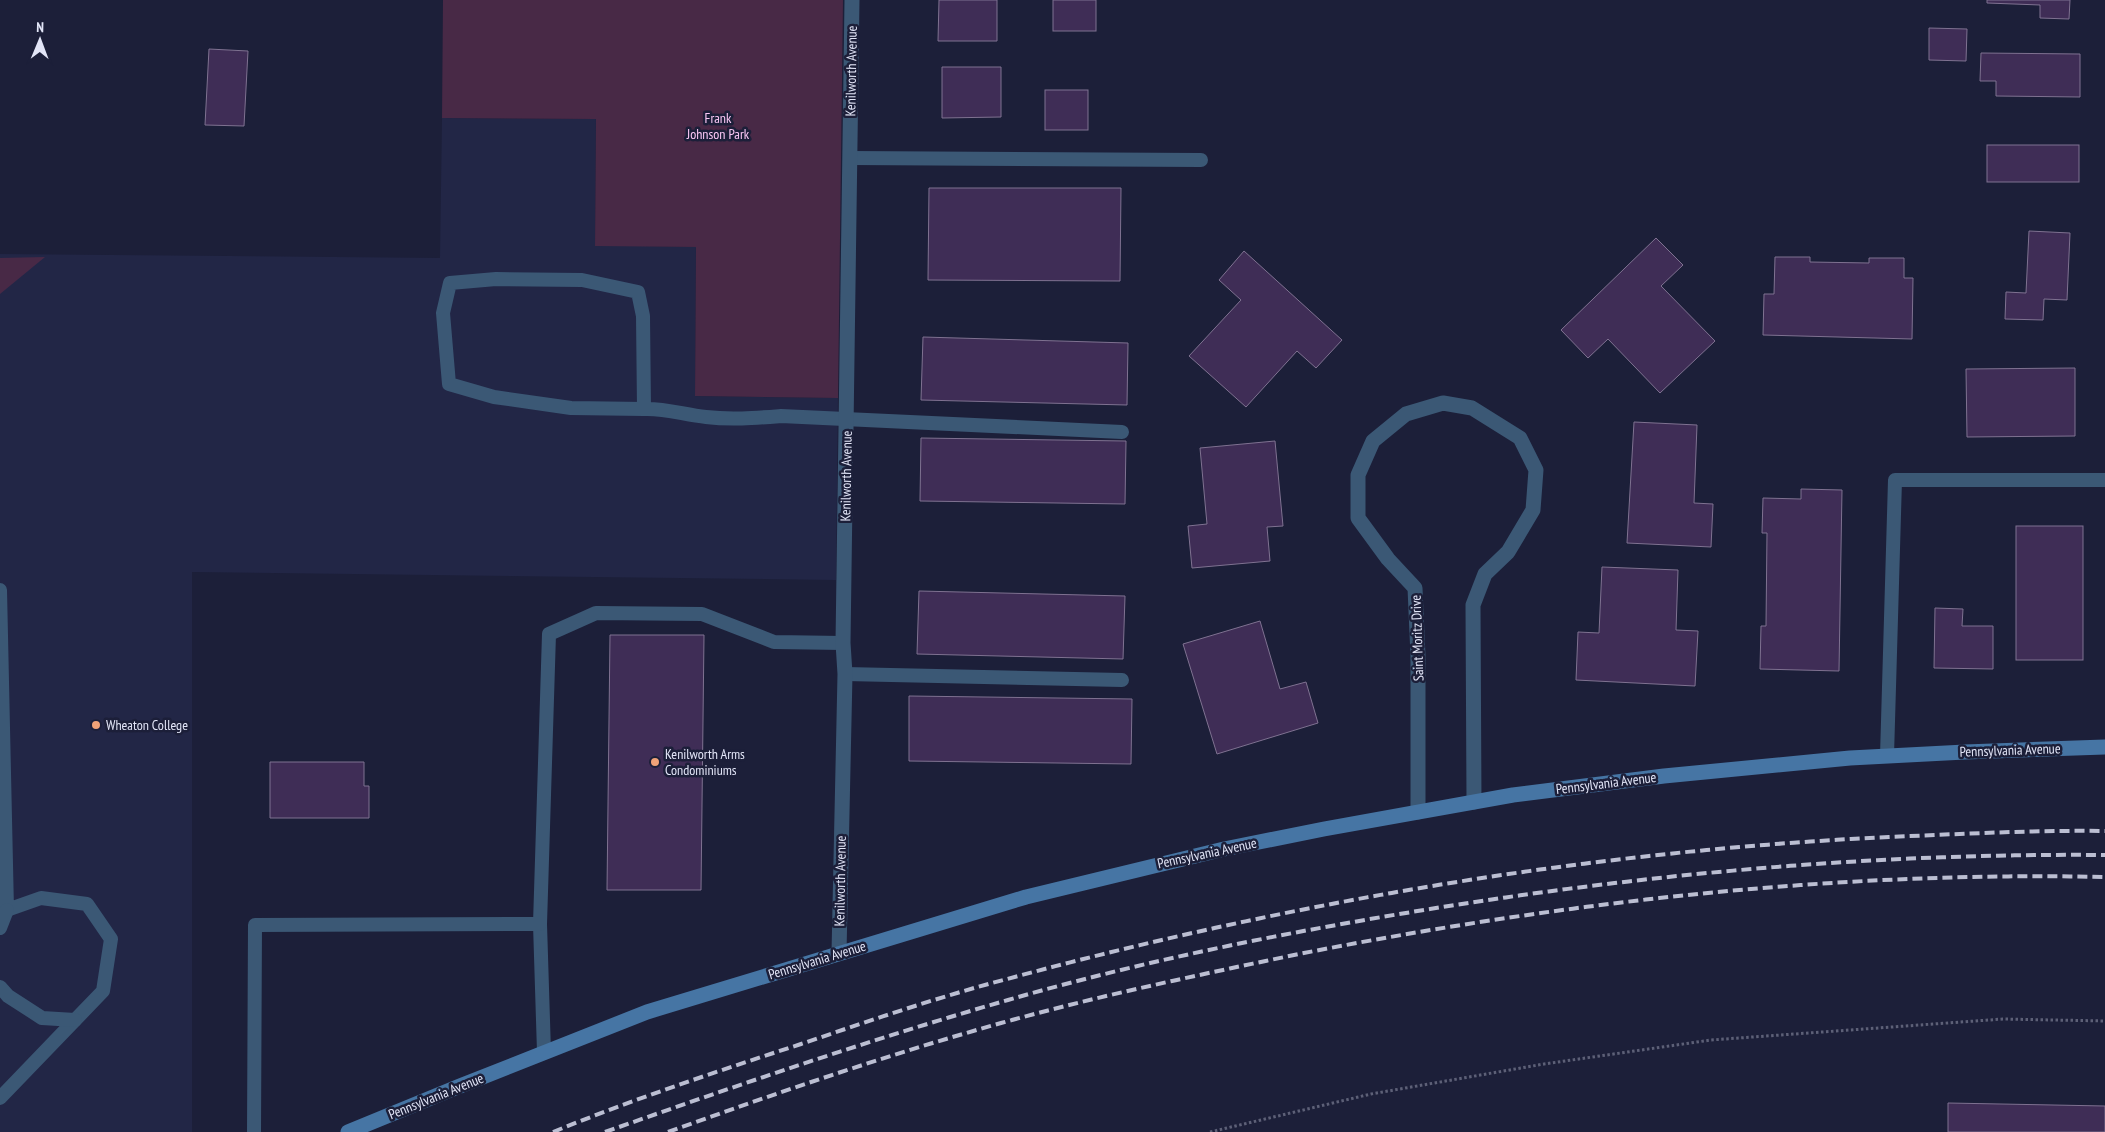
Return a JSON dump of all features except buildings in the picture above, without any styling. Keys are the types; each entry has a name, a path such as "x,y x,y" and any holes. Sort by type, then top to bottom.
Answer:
{"street":[{"name":"Kenilworth Avenue","path":"839,953 845,674 843,643 852,0"},
{"name":"Saint Moritz Drive","path":"1418,812 1418,656 1415,588 1388,559 1358,518 1358,475 1374,441 1406,414 1443,403 1472,408 1520,438 1536,470 1534,510 1508,552 1484,574 1473,605 1474,802"},
{"name":"Pennsylvania Avenue","path":"348,1132 647,1012 1026,897 1114,874 1233,847 1513,795 1664,776 1887,756 2105,747"}],"lane":[{"path":"850,158 1201,160"},
{"path":"644,409 643,316 638,292 582,280 496,278 450,283 443,314 449,384 494,397 571,408 644,409 654,409 734,420 780,416 1122,432"},
{"path":"1887,756 1895,480 2105,480"},
{"path":"0,590 8,910 0,928"},
{"path":"544,1052 540,924 549,634 596,613 702,614 774,642 843,643"},
{"path":"845,674 1122,680"},
{"path":"0,1098 103,991 111,939 87,904 41,898 8,910"},
{"path":"254,1132 255,925 540,924"},
{"path":"0,987 8,996 42,1018 75,1020"}],"path":[{"path":"1210,1132 1371,1094 1544,1064 1711,1040 2003,1019 2105,1020"}],"shaded area":[{"path":"442,118 596,119 595,245 696,247 695,396 838,398 836,580 192,572 192,1132 0,1132 0,254 440,258"}],"green space":[{"name":"Frank Johnson Park","path":"443,0 843,0 838,398 695,396 696,247 595,246 596,119 442,118"},
{"path":"45,257 0,294 0,258"}],"railway":[{"path":"553,1132 707,1075 955,994 1115,951 1334,903 1444,884 1666,854 1777,844 1889,837 2105,831"},
{"path":"605,1132 805,1063 906,1030 1008,1000 1112,972 1324,927 1514,896 1598,885 1766,868 1936,858 2020,855 2105,855"},
{"path":"668,1132 839,1073 925,1045 1012,1020 1191,977 1299,954 1399,936 1599,905 1801,885 1902,879 2004,876 2105,877"}],"place":[{"name":"Wheaton College","path":"96,725"},
{"name":"Kenilworth Arms Condominiums","path":"655,762"}]}
